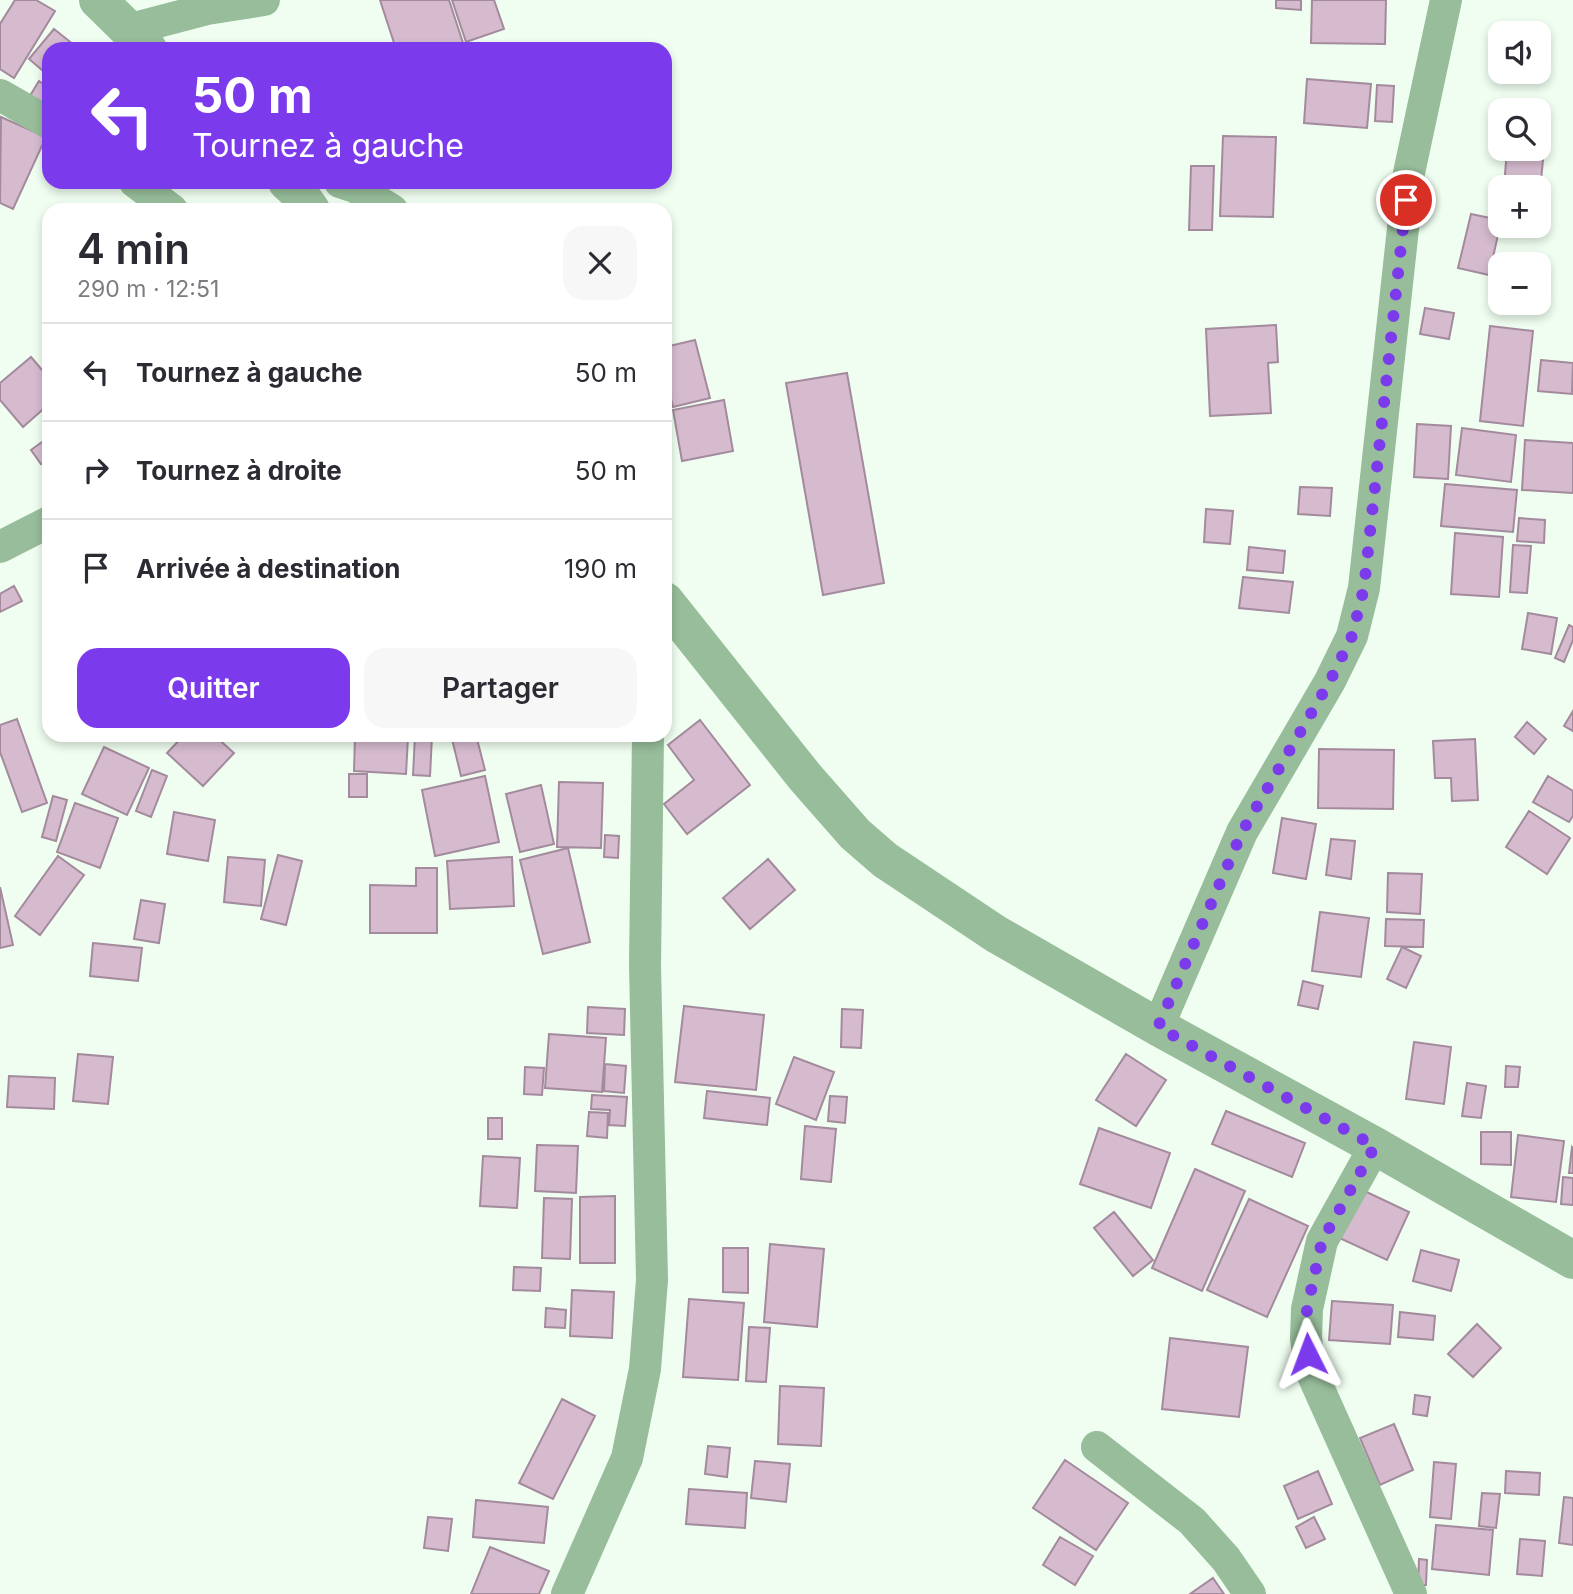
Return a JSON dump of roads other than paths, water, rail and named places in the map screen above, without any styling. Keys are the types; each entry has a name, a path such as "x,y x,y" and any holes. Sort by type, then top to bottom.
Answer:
{"street":[{"path":"98,0 137,39 207,9 264,0"},
{"path":"1158,1027 1242,832 1330,681 1352,636 1364,588 1409,173 1446,0"},
{"path":"0,95 42,119"},
{"path":"144,189 163,203"},
{"path":"358,189 381,203"},
{"path":"0,547 42,526"},
{"path":"672,610 805,777 855,834 885,860 996,934 1573,1260"},
{"path":"567,1594 627,1458 645,1369 652,1280 645,964 648,742"},
{"path":"1375,1146 1322,1241 1307,1309 1306,1338 1310,1369 1411,1594"},
{"path":"1097,1447 1192,1521 1226,1559 1250,1594"}]}
